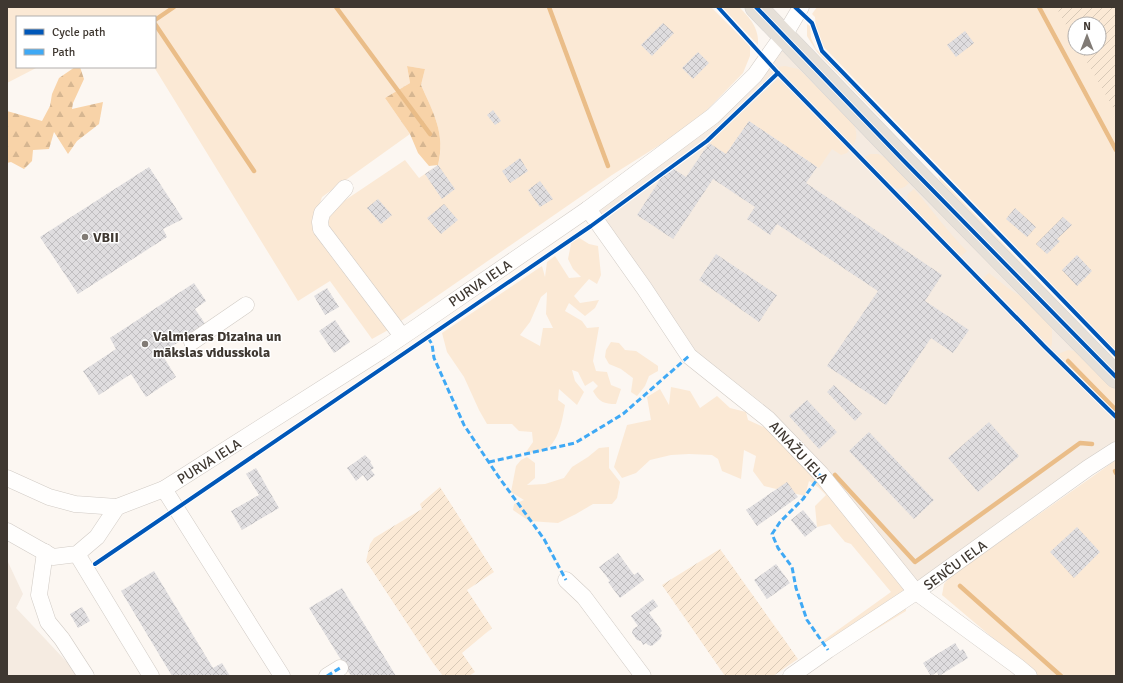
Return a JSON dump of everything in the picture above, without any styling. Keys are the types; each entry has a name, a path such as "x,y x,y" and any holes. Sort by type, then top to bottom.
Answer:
{"main road":[{"path":"756,7 1116,378"}],"street":[{"name":"PURVA IELA","path":"7,478 49,497 75,504 117,507 164,489 402,336 588,209 713,116 755,75 784,36 800,7"},
{"path":"345,188 322,213 320,222 321,229 402,336"},
{"name":"AINAŽU IELA","path":"588,209 644,288 689,356 774,424 821,474 916,592 1029,676"},
{"path":"192,342 246,305"},
{"name":"SENČU IELA","path":"791,676 916,592 1088,468 1116,450"},
{"path":"164,489 282,676"},
{"path":"7,531 52,557 77,554 97,537 117,507"},
{"path":"45,552 39,595 48,622 62,639 86,676"},
{"path":"77,554 151,676"},
{"path":"566,580 584,597 643,676"},
{"path":"326,676 340,668"}],"shaded area":[{"path":"7,7 711,7 750,46 750,56 743,73 705,112 666,141 612,175 401,321 330,234 328,221 335,207 405,160 419,178 438,165 440,154 439,133 434,114 421,85 425,69 407,66 410,83 385,98 410,134 322,197 317,212 317,229 325,245 390,329 372,339 330,281 298,301 155,68 156,68 156,16 16,16 16,68 36,68 7,83"},
{"path":"722,7 739,7 743,11 755,28 758,45"},
{"path":"817,7 1116,7 1116,351 820,43 816,29 815,17 812,14"},
{"path":"1056,7 1116,7 1116,113 1084,56 1107,56 1107,16 1067,16 1067,27"},
{"path":"807,24 810,26 811,38 816,49 883,118 881,118 817,52 807,36"},
{"path":"784,36 1116,377 1116,450 916,592 821,474 689,356 588,209 713,116"},
{"path":"785,66 798,69 803,73 853,124 856,140 853,145 777,67"},
{"path":"778,79 849,150 847,153 841,155 832,149 819,168 749,121 726,154 709,143"},
{"path":"870,154 878,154 884,157 909,183 898,189 893,186 865,157"},
{"path":"938,176 1095,340 1092,340 940,181"},
{"path":"914,189 967,251 961,256 909,202 907,195"},
{"path":"573,234 589,244 598,246 601,275 597,284 589,279 574,296 580,303 599,300 595,308 585,316 569,303 565,311 582,321 587,328 599,327 593,361 596,371 607,372 611,385 621,389 616,404 605,403 597,398 593,391 598,386 593,381 585,386 578,372 572,370 575,381 584,392 577,405 559,389 558,400 565,405 559,431 555,439 550,446 544,450 536,453 526,452 533,442 532,432 519,431 512,424 487,424 464,377 447,352 442,333 542,266 545,277 547,262 555,256 569,278 581,277 573,269 568,259","holes":["547,292 546,314 553,328 543,328 540,346 520,335 530,322 541,297"]},
{"path":"989,273 1020,296 1047,322 1052,329 1051,347 983,278"},
{"path":"611,342 619,343 625,350 636,351 658,366 658,371 649,376 645,386 637,396 631,392 633,378 621,369 609,364 605,357 606,350"},
{"path":"1068,350 1076,351 1116,391 1116,413 1058,354"},
{"path":"671,387 690,391 700,408 717,396 730,408 746,412 748,420 770,430 906,575 906,611 870,633 850,627 824,648 824,640 891,592 851,544 845,542 830,524 817,527 815,506 826,495 818,487 809,481 805,496 764,486 753,471 756,456 744,450 741,479 722,471 718,459 712,455 689,454 671,455 650,460 636,473 622,478 614,467 627,425 651,420 647,397 660,389 669,405"},
{"path":"609,447 609,468 620,482 617,498 612,504 593,504 558,523 529,521 513,510 514,504 524,500 511,492 516,466 521,460 527,457 535,463 535,478 527,485 545,484 564,478 572,467 599,448"},
{"path":"1116,460 1116,676 1038,676 942,595 944,584 950,577"},
{"path":"440,487 494,572 467,590 492,628 462,653 475,672 469,676 443,676 366,561 370,544 374,538 422,509 420,504"},
{"path":"720,549 798,659 773,676 725,676 662,585"},
{"path":"7,560 23,594 16,608 80,676 7,676"}],"green space":[{"path":"407,66 425,69 421,85 434,114 439,133 440,154 438,165 429,166 418,153 410,134 385,98 410,83"},
{"path":"74,68 80,68 84,79 73,103 72,109 103,102 99,124 77,141 68,154 54,132 49,149 33,150 32,161 24,169 11,162 7,163 7,111 42,121 50,106 52,94 59,78"}],"building":[{"path":"663,23 674,33 652,56 641,45"},
{"path":"965,31 974,43 956,57 947,45"},
{"path":"698,52 709,63 693,79 682,68"},
{"path":"493,110 501,121 495,125 487,115"},
{"path":"749,121 817,167 806,183 942,275 925,301 969,330 953,353 931,338 886,405 827,366 878,291 777,224 770,235 747,219 755,207 713,179 673,239 637,215 669,166 686,177 709,143 726,154"},
{"path":"520,158 528,171 510,183 502,171"},
{"path":"438,165 455,189 442,199 425,174"},
{"path":"149,167 183,219 163,229 167,237 78,294 40,237"},
{"path":"540,181 553,199 540,207 528,190"},
{"path":"378,199 392,215 381,224 367,208"},
{"path":"444,204 458,220 441,234 427,218"},
{"path":"1015,208 1036,227 1027,237 1006,219"},
{"path":"1063,217 1072,225 1057,239 1060,241 1047,254 1036,244"},
{"path":"716,254 777,295 759,322 699,280"},
{"path":"1077,255 1092,271 1077,286 1062,270"},
{"name":"Valmieras Dizaina un mākslas vidusskola","path":"194,283 206,301 195,309 206,325 161,353 176,377 146,397 131,374 99,395 83,371 116,349 110,338"},
{"path":"327,288 339,307 325,315 314,296"},
{"path":"335,320 350,342 334,353 319,331"},
{"path":"834,385 862,414 855,421 827,392"},
{"path":"807,400 837,432 819,449 789,416"},
{"path":"989,422 1019,456 978,492 948,458"},
{"path":"869,432 934,500 914,519 849,451"},
{"path":"365,455 371,461 370,462 374,468 371,470 375,475 367,481 363,475 356,481 347,468"},
{"path":"256,468 279,508 242,530 231,511 259,495 246,474"},
{"path":"787,482 798,497 757,526 746,510"},
{"path":"803,510 817,527 805,537 791,520"},
{"path":"1077,527 1100,552 1074,578 1050,552"},
{"path":"618,553 634,575 638,572 644,580 620,598 608,582 610,581 599,567"},
{"path":"776,564 790,583 767,599 754,580"},
{"path":"154,571 213,668 222,663 230,676 172,676 121,591"},
{"path":"342,588 396,676 351,676 309,608"},
{"path":"653,599 658,606 649,613 662,631 660,633 662,635 660,639 652,646 646,643 643,645 641,641 637,640 632,633 633,629 638,626 631,616"},
{"path":"82,607 90,621 78,628 70,614"},
{"path":"955,643 960,651 963,649 968,658 939,676 937,672 931,676 923,663"}],"waterway":[{"path":"156,19 174,7"},
{"path":"336,7 430,134"},
{"path":"549,7 608,166"},
{"path":"1039,7 1116,150"},
{"path":"156,25 254,171"},
{"path":"1068,361 1116,410"},
{"path":"835,475 915,562 1080,443 1092,444"},
{"path":"960,586 1061,676"}],"marked path":[{"path":"428,338 432,344 434,358 464,425 498,476 544,539 566,580"},
{"path":"489,462 575,443 623,414 689,356"},
{"path":"821,474 803,499 780,522 772,534 778,548 792,567 796,588 807,620 828,650"},
{"path":"327,676 340,668"}],"cycle path":[{"path":"718,7 778,73 1045,347 1116,417"},
{"path":"756,7 903,160 1116,377"},
{"path":"795,7 812,23 822,51 1116,355"},
{"path":"95,564 591,226 707,141 778,73"}],"place":[{"name":"VBII","path":"85,237"},
{"name":"Valmieras Dizaina un mākslas vidusskola","path":"145,344"}]}
